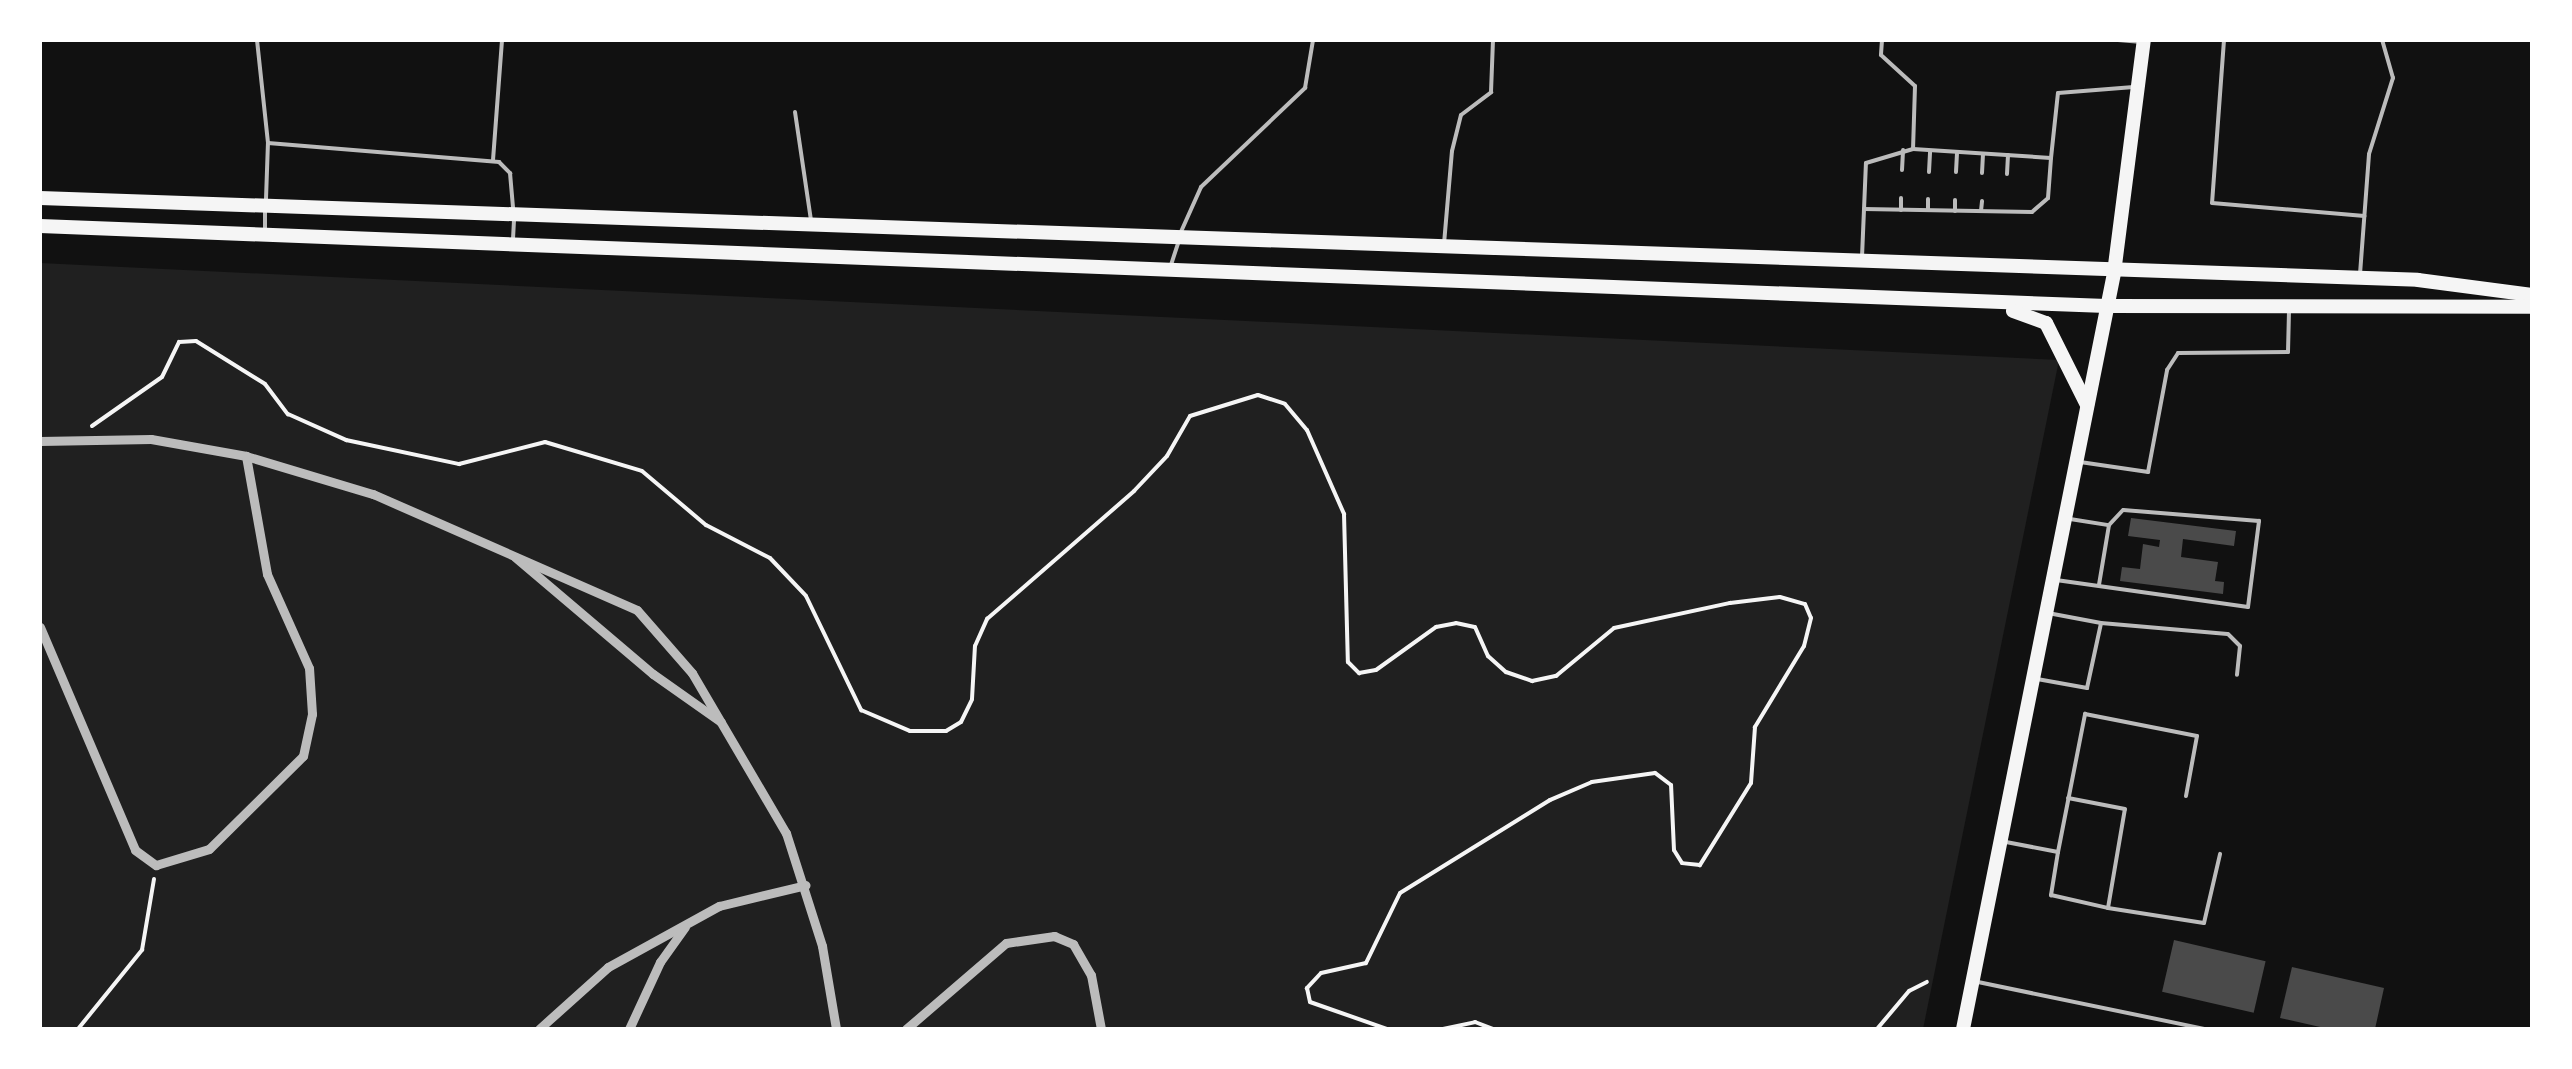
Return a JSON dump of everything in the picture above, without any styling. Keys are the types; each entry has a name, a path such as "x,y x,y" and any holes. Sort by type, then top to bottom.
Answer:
{"main road":[{"path":"1963,1029 2114,273 2144,41"},
{"path":"40,198 2360,279 2532,296"},
{"path":"40,226 2106,306 2532,307"},
{"path":"1875,297 1892,306 2028,312 2061,345 2087,405"}],"street":[{"path":"40,442 151,439 246,456 373,494 498,545 615,598 656,624 728,726 765,789 806,885 836,1029"},
{"path":"40,628 135,850 156,865 209,849 303,756 312,714 309,668 267,574 246,456"},
{"path":"498,545 653,674 728,726"},
{"path":"539,1029 608,967 688,923 720,906 806,885"},
{"path":"629,1029 660,962 688,923"},
{"path":"906,1029 1006,943 1054,936 1072,944 1091,974 1101,1029"}],"lane":[{"path":"257,40 268,144 265,234"},
{"path":"493,161 502,40"},
{"path":"1170,269 1200,186 1305,88 1313,40"},
{"path":"1444,248 1452,151 1461,114 1491,92 1493,40"},
{"path":"1882,40 1881,55 1916,86 1913,149"},
{"path":"2118,40 2144,41"},
{"path":"2224,40 2212,204 2364,216"},
{"path":"2360,279 2369,154 2393,78 2382,40"},
{"path":"1864,209 2032,212 2044,204 2058,93 2139,87"},
{"path":"795,112 812,226"},
{"path":"268,144 493,161 510,173 512,244"},
{"path":"1862,264 1866,163 1913,149 2052,158"},
{"path":"1902,170 1903,150"},
{"path":"1930,150 1930,172"},
{"path":"1956,172 1958,152"},
{"path":"1982,174 1983,154"},
{"path":"2007,174 2008,155"},
{"path":"1901,198 1901,210"},
{"path":"1928,200 1928,210"},
{"path":"1955,200 1955,211"},
{"path":"1981,211 1982,201"},
{"path":"2006,202 2006,212"},
{"path":"2075,461 2148,472 2166,370 2178,353 2288,352 2290,304"},
{"path":"2052,579 2099,586 2248,606 2259,521 2123,510 2110,525 2099,586"},
{"path":"2065,518 2110,525"},
{"path":"2045,613 2100,623 2228,634 2240,646 2237,675"},
{"path":"2032,678 2087,688 2100,623"},
{"path":"2186,796 2198,736 2085,714 2051,894 2204,924 2220,854"},
{"path":"2068,798 2125,808 2108,908"},
{"path":"2001,841 2058,852"},
{"path":"1973,981 2204,1029"},
{"path":"916,1029 918,1016"}],"path":[{"path":"72,439 162,377 179,342 196,341 265,384 288,414 346,440 459,464 546,442 582,450 642,471 706,525 770,558 806,596 861,710 910,731 946,731 961,722 972,699 975,646 987,619 1134,491 1167,456 1190,416 1258,394 1285,404 1307,430 1344,514 1348,662 1359,673 1376,670 1436,627 1456,623 1475,628 1488,656 1506,672 1532,682 1556,676 1614,628 1763,599 1805,604 1811,618 1804,646 1755,727 1752,783 1700,866 1682,863 1674,850 1671,785 1655,773 1592,782 1550,800 1400,893 1366,963 1321,973 1307,988 1310,1002 1387,1029"},
{"path":"78,1029 142,950 156,865"},
{"path":"1876,1029 1909,991 1927,982"},
{"path":"1443,1029 1475,1022 1493,1029"}],"shaded area":[{"path":"40,263 2059,360 1923,1029 40,1029"}],"building":[{"path":"2131,518 2236,531 2234,546 2183,539 2181,557 2218,562 2215,581 2224,582 2223,594 2120,581 2122,567 2140,569 2143,544 2159,547 2160,540 2128,536"},
{"path":"2174,940 2266,961 2254,1013 2162,992"},
{"path":"2292,967 2384,988 2375,1029 2329,1029 2280,1018"}]}
